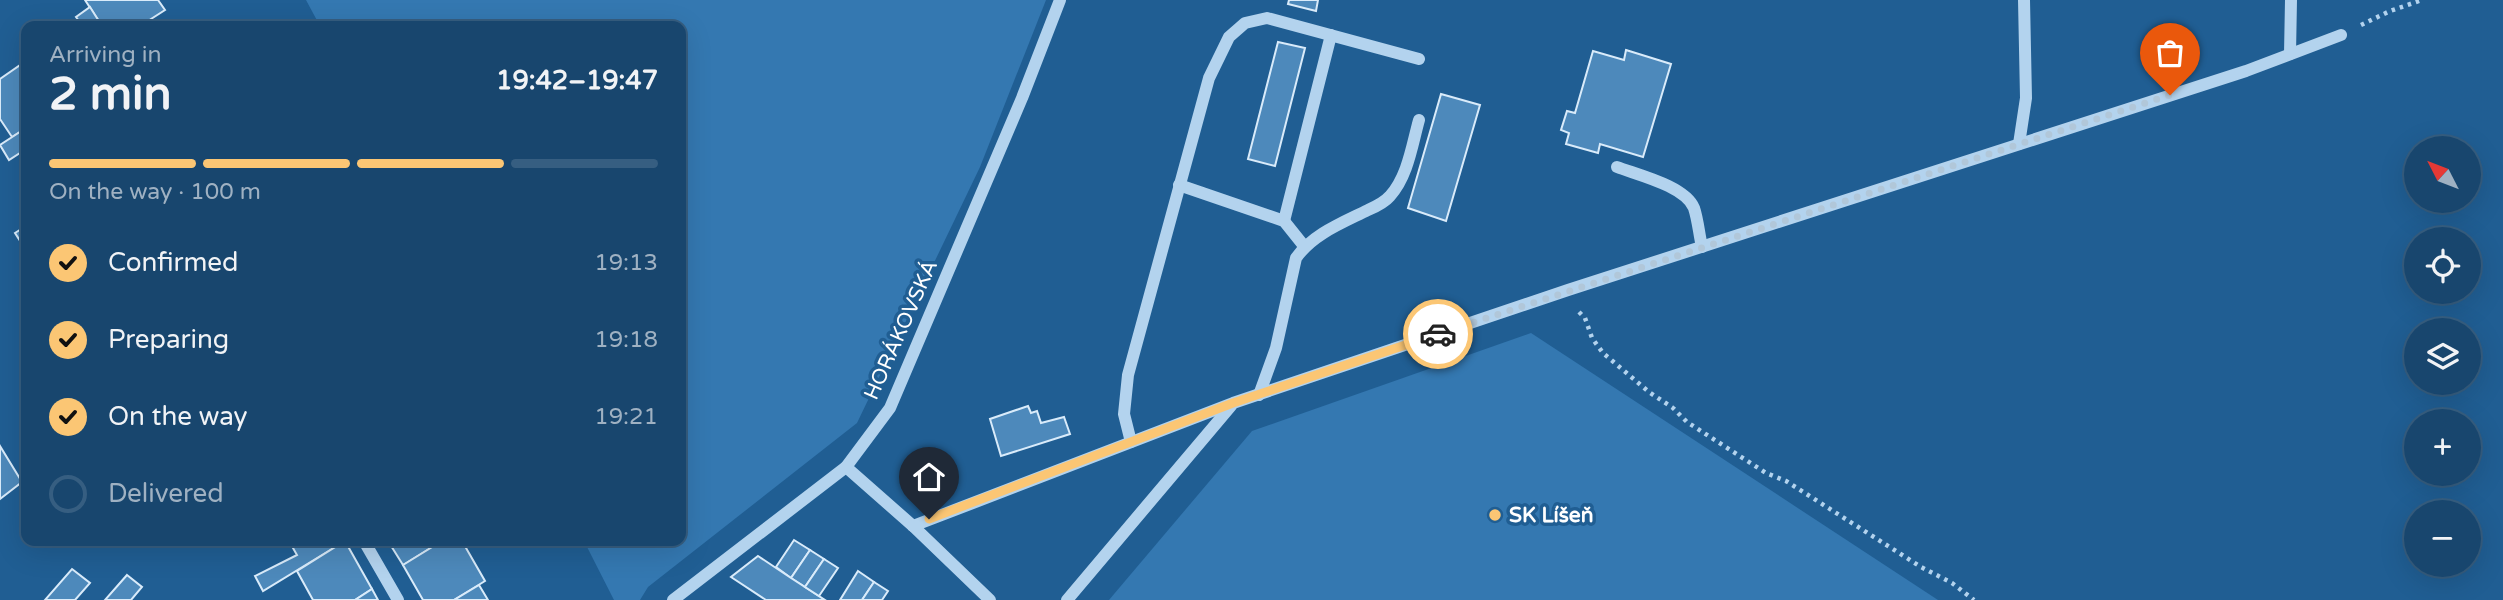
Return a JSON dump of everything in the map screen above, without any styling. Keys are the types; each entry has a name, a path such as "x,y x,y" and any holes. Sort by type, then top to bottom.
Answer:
{"street":[{"name":"HORÁKOVSKÁ","path":"673,600 846,467 890,408 1022,98 1060,0"},
{"path":"2019,144 2026,98 2024,0"},
{"path":"2290,54 2291,0"},
{"path":"1130,442 1124,414 1128,374 1209,78 1229,37 1245,23 1267,18 1419,59"},
{"path":"1284,221 1331,35"},
{"path":"913,526 1233,403 1568,290 2246,71 2341,35"},
{"path":"1259,395 1276,348 1296,258 1304,246 1326,231 1381,204 1390,196 1402,177 1419,120"},
{"path":"1617,167 1673,188 1686,197 1693,207 1702,247"},
{"path":"1179,185 1284,221 1304,246"},
{"path":"1067,600 1233,403"},
{"path":"846,467 913,526 990,600"},
{"path":"367,546 398,600"}],"path":[{"path":"2341,35 2390,11 2422,0"},
{"path":"1568,290 1575,309 1585,318 1592,338 1603,353 1687,422 1766,473 1786,481 1921,567 1952,583 1974,600"}],"shaded area":[{"path":"306,0 1046,0 980,167 857,423 648,587 640,600 614,600 587,546 686,546 686,21 317,21"},
{"name":"SK Líšeň","path":"1531,333 1938,600 1109,600 1252,431"}],"building":[{"path":"85,0 158,0 165,10 148,21 99,21"},
{"path":"1289,0 1318,0 1316,11 1288,4"},
{"path":"90,7 99,21 79,21 76,17"},
{"path":"1278,42 1305,48 1275,166 1248,159"},
{"path":"1626,50 1671,64 1643,157 1600,144 1598,153 1566,144 1569,133 1561,130 1567,111 1575,113 1593,51 1624,60"},
{"path":"21,64 21,131 12,137 0,119 0,79"},
{"path":"1441,94 1480,105 1446,221 1408,208"},
{"path":"21,131 21,152 9,160 0,145"},
{"path":"21,229 21,242 15,233"},
{"path":"1028,406 1031,413 1037,411 1041,423 1064,417 1070,434 1001,456 990,419"},
{"path":"0,446 21,483 0,499"},
{"path":"794,540 810,550 791,578 776,567"},
{"path":"292,546 337,546 263,591 255,576 297,555"},
{"path":"337,546 348,546 372,589 355,600 313,600 297,571"},
{"path":"391,546 434,546 403,565"},
{"path":"434,546 465,546 485,581 454,600 423,600 403,565"},
{"path":"810,550 824,559 805,587 791,578"},
{"path":"758,556 825,600 766,600 731,577"},
{"path":"824,559 838,568 819,596 805,587"},
{"path":"72,569 90,583 75,600 45,600"},
{"path":"858,571 874,582 862,600 840,600"},
{"path":"127,575 142,587 131,600 105,600"},
{"path":"874,582 888,591 882,600 862,600"},
{"path":"479,585 488,600 454,600"},
{"path":"372,589 378,600 355,600"}],"way so far":[{"path":"1438,334 2170,95"}],"place":[{"name":"SK Líšeň","path":"1495,515"}],"route":[{"path":"929,519 1233,403 1438,334"}]}
